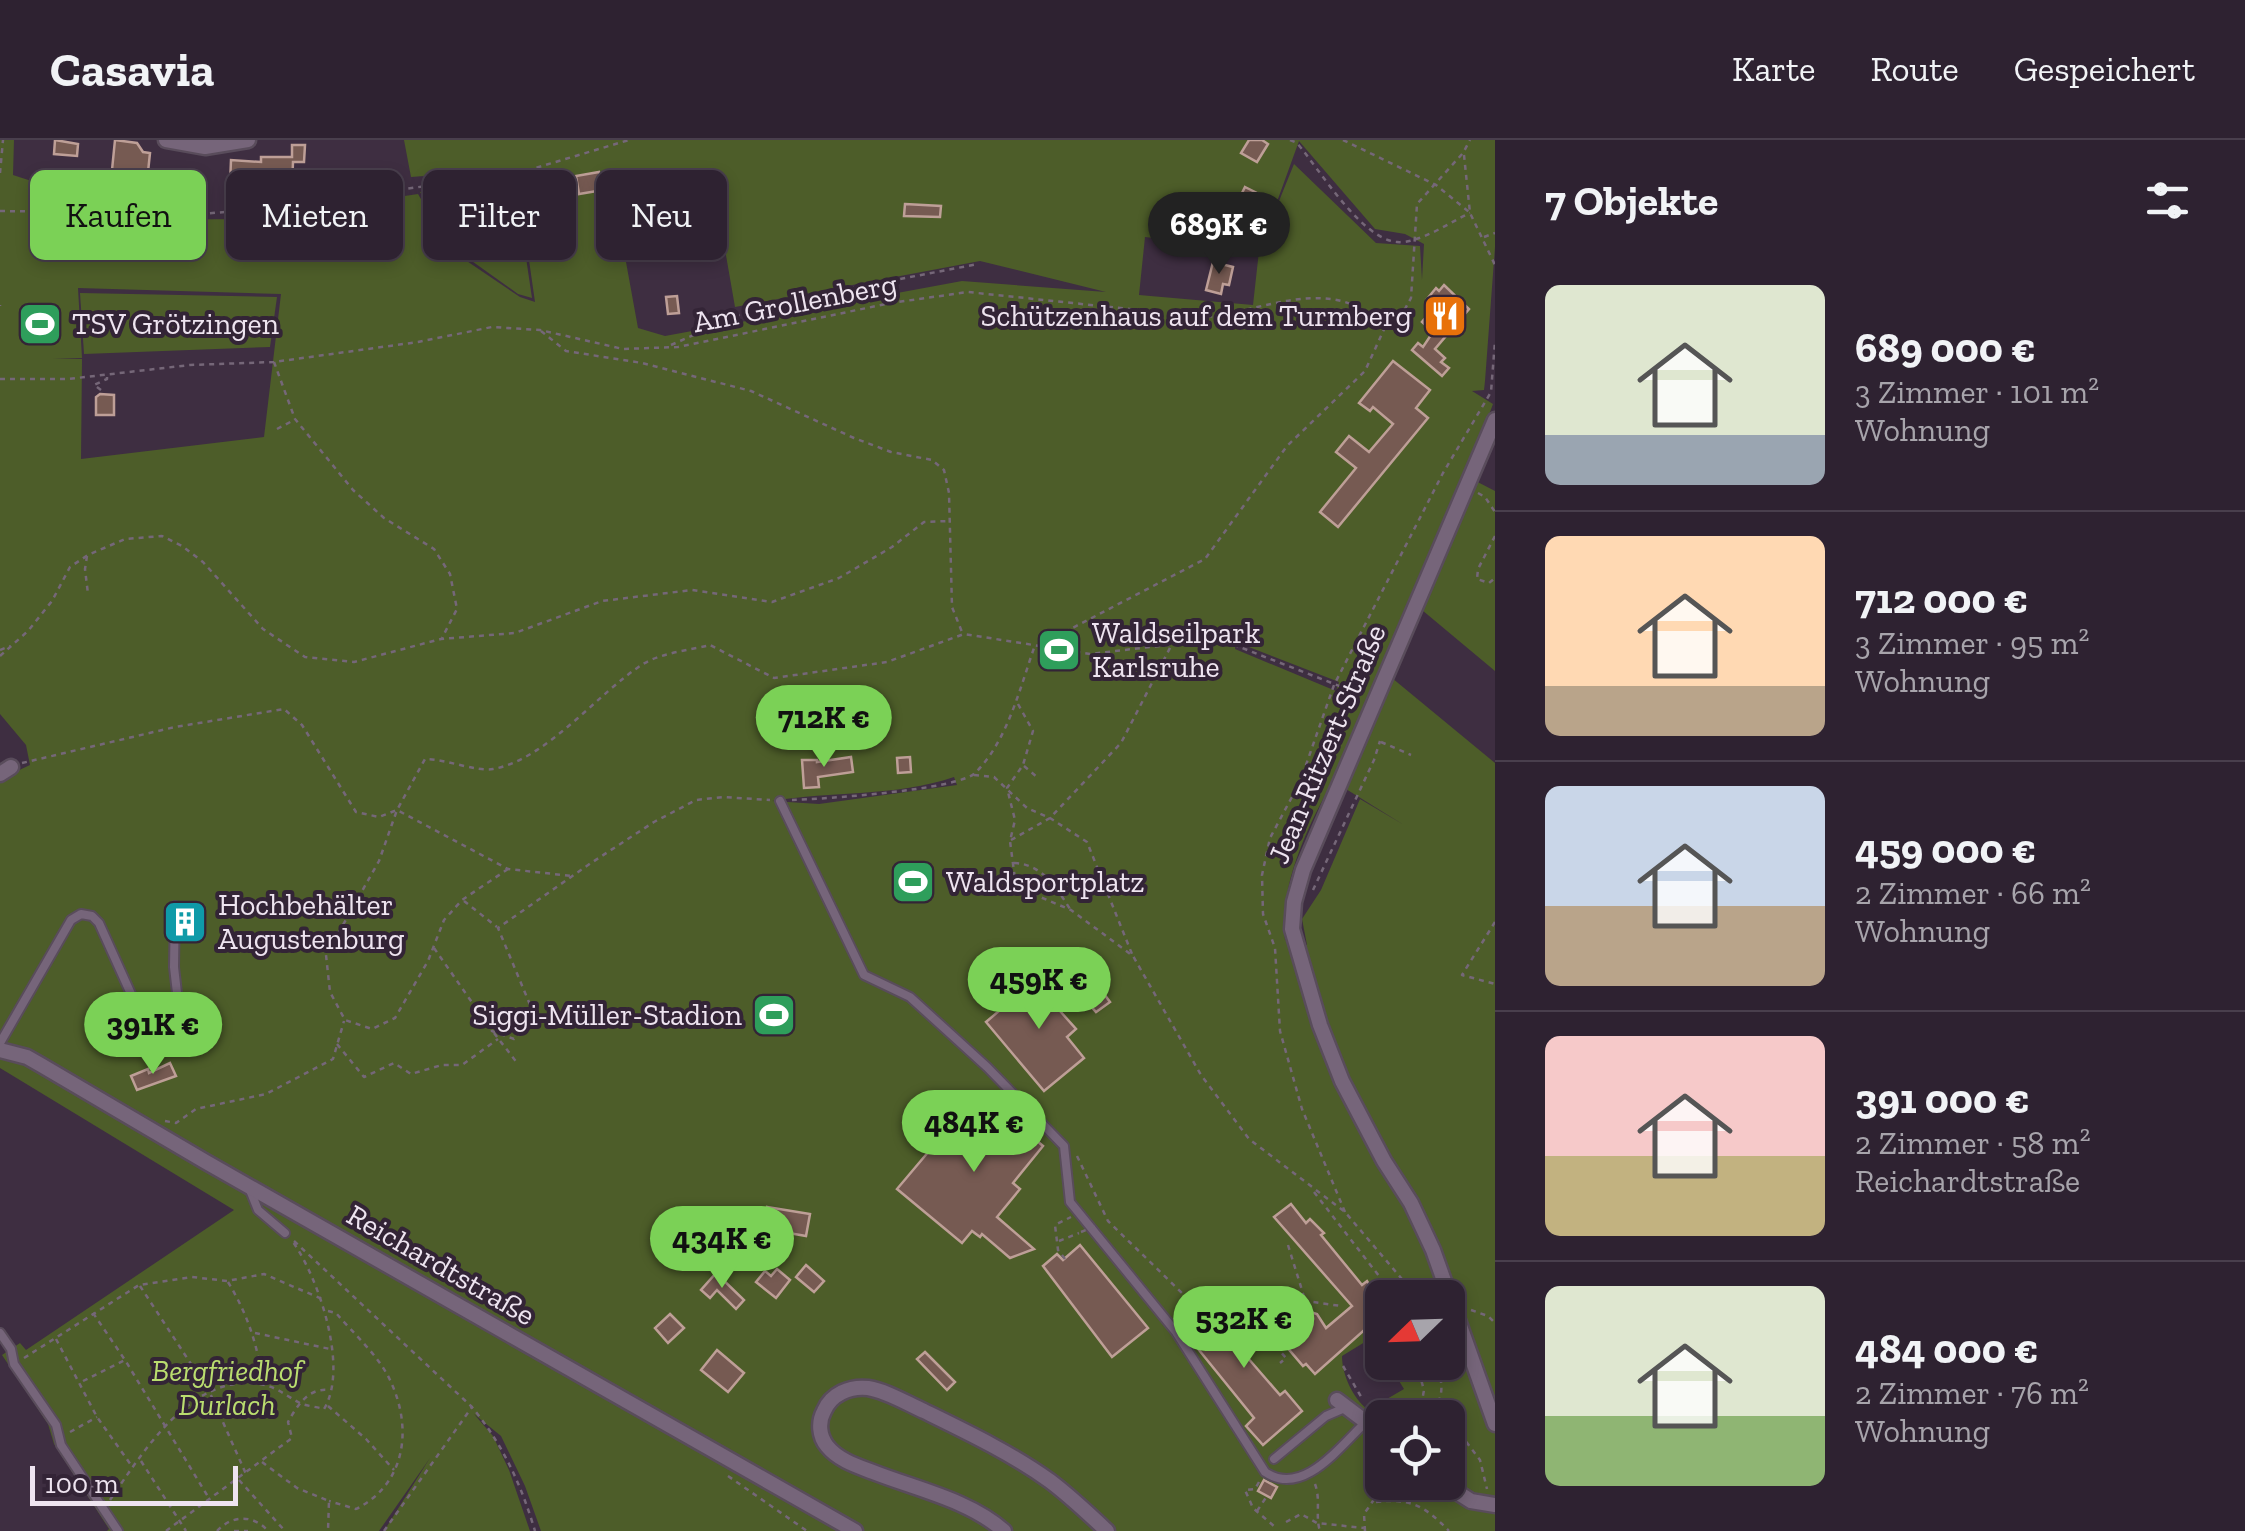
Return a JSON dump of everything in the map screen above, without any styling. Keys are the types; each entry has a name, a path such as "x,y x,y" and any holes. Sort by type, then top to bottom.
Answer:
{"street":[{"path":"166,140 206,148 248,140"},
{"name":"Jean-Ritzert-Straße","path":"1495,420 1296,886 1292,916 1295,947 1342,1081 1411,1203 1446,1280 1495,1424"},
{"name":"Reichardtstraße","path":"0,1047 27,1057 855,1531"},
{"path":"1004,1531 978,1512 836,1455 821,1432 825,1407 834,1397 854,1388 877,1390 898,1399 1017,1459 1051,1482 1107,1531"},
{"path":"1342,1404 1365,1413"},
{"path":"1465,1497 1471,1501 1491,1500"}],"lane":[{"path":"780,801 864,975 910,997 1064,1146 1070,1202 1176,1332 1264,1472 1282,1480 1301,1478 1365,1416"},
{"path":"0,1047 70,920 81,914 92,916 98,923 145,1025 158,1036 174,1032 180,1019 174,967 175,906"},
{"path":"248,1186 258,1210 287,1235"},
{"path":"0,1334 11,1349 14,1364 56,1425 61,1445 118,1531"},
{"path":"1274,1459 1342,1404"}],"path":[{"path":"0,173 3,140"},
{"path":"0,211 201,214 275,208 522,172 629,140"},
{"path":"1290,140 1305,152 1374,234 1398,242 1470,213"},
{"path":"1344,140 1436,185 1470,213"},
{"path":"974,774 1008,723 1034,648 1205,559 1287,446 1365,371 1387,323 1400,318 1411,298 1417,204 1470,140"},
{"path":"1463,153 1470,213 1495,265"},
{"path":"1482,238 1495,234"},
{"path":"666,348 760,306 978,264"},
{"name":"Am Grollenberg","path":"0,380 274,362 418,342 492,327 540,330 623,349 666,348 968,292 1205,316 1240,314 1288,299 1306,298 1344,302 1387,323"},
{"path":"540,330 566,351 642,364 752,391 854,438 891,452 932,460 944,470 950,493 952,532 948,564 952,607 964,634"},
{"path":"1334,684 1491,392 1495,342"},
{"path":"274,362 295,419 353,490 384,518 434,549 450,574 457,608 441,639"},
{"path":"101,390 94,385 106,379 107,374"},
{"path":"277,429 295,419"},
{"path":"1468,488 1484,497 1495,512"},
{"path":"0,656 52,602 70,568 88,554 126,540 162,536 182,546 203,562 262,629 305,657 354,662 441,639 515,632 602,601 692,590 772,602 840,578 892,547 924,522 949,522"},
{"path":"1495,536 1477,579 1489,583 1495,578"},
{"path":"88,554 88,594"},
{"path":"160,1125 163,1120 176,1123 196,1109 266,1094 333,1059 344,1020 330,992 326,955 379,861 397,810 426,759 446,759 490,770 518,761 589,710 646,662 710,645 774,678 887,662 964,634 1090,654 1219,639 1375,700"},
{"path":"1010,841 1050,818 1121,743 1171,645"},
{"path":"0,650 12,646"},
{"path":"1016,701 1033,731 1023,765 1007,788 1015,820 1010,841 1015,880 1040,897 1071,910 1132,956"},
{"path":"6,770 37,758 156,731 284,709 302,725 356,812 378,817 397,810 508,869 572,876"},
{"path":"1313,891 1380,741 1411,755"},
{"path":"1023,765 1037,777"},
{"path":"498,928 654,822 696,800 723,796 780,801 826,799 948,783 974,774 994,777 1026,808 1087,842 1132,956 1201,1075 1249,1138 1345,1212 1403,1280"},
{"path":"1013,862 1024,863 1050,879 1071,910"},
{"path":"344,1020 372,1029 396,1018 434,948 444,920 462,900 508,869"},
{"path":"462,900 498,928 536,1019 514,1039 490,1028"},
{"path":"1495,922 1462,975 1495,984"},
{"path":"434,948 518,1064"},
{"path":"338,1044 364,1078 394,1063 411,1074 442,1065 462,1065 498,1039"},
{"path":"475,1054 480,1063"},
{"path":"1072,1144 1108,1221 1184,1295 1212,1302 1224,1316 1251,1317 1286,1358 1280,1363"},
{"path":"1311,1188 1382,1280"},
{"path":"1065,1259 1058,1250 1056,1225 1071,1217 1082,1220"},
{"path":"1057,1242 1108,1221"},
{"path":"104,1509 163,1425 210,1392 231,1384 263,1385 283,1390 301,1404 324,1409 330,1390 326,1310 305,1259 287,1235"},
{"path":"287,1235 472,1407 496,1436 512,1467 535,1531"},
{"path":"1288,1245 1306,1301"},
{"path":"14,1364 139,1284 192,1277 227,1281 264,1274 322,1299"},
{"path":"227,1281 254,1332 263,1385"},
{"path":"139,1284 210,1392 246,1474"},
{"path":"1266,1335 1306,1301 1341,1306"},
{"path":"1465,1307 1488,1316 1495,1324"},
{"path":"261,1461 297,1488 356,1509 378,1492 402,1460 404,1436 389,1378 336,1312 326,1310"},
{"path":"92,1312 210,1500"},
{"path":"254,1332 330,1349"},
{"path":"55,1338 97,1416 132,1467"},
{"path":"82,1382 125,1360"},
{"path":"1343,1366 1365,1410"},
{"path":"1421,1380 1422,1400"},
{"path":"1422,1384 1423,1380"},
{"path":"166,1531 292,1438 288,1422 301,1404 318,1389 330,1390"},
{"path":"326,1405 366,1439 395,1472"},
{"path":"384,1531 472,1407"},
{"path":"60,1437 97,1416"},
{"path":"1465,1440 1480,1460 1491,1500"},
{"path":"139,1458 186,1531"},
{"path":"238,1479 285,1531"},
{"path":"1314,1481 1320,1497 1320,1531"},
{"path":"1255,1489 1244,1490 1257,1511 1275,1527"},
{"path":"1257,1511 1267,1496"},
{"path":"1286,1522 1301,1514 1318,1523 1364,1530 1364,1514 1376,1502 1403,1499 1449,1531"},
{"path":"328,1531 329,1502"},
{"path":"217,1531 233,1518 260,1522 268,1531"},
{"path":"234,1531 248,1531"}],"green space":[{"name":"Bergfriedhof Durlach","path":"0,140 14,140 13,175 30,181 30,260 206,260 206,219 226,219 226,260 403,260 403,196 418,194 423,202 423,260 465,260 520,297 535,302 529,260 576,260 576,170 423,170 423,176 411,177 404,140 1495,140 1495,247 1485,381 1484,390 1472,391 1493,404 1466,476 1495,491 1495,671 1422,610 1392,678 1495,763 1495,1531 541,1531 501,1436 474,1414 493,1436 530,1531 384,1531 430,1458 379,1531 107,1531 54,1444 48,1424 2,1355 20,1343 26,1350 234,1210 0,1068 0,779 30,765 26,745 0,714","holes":["1299,141 1375,229 1405,234 1424,244 1422,280 1420,246 1376,243 1294,164 1262,243","1145,237 1259,251 1253,305 1139,295","78,288 281,294 264,437 81,459 82,359 53,359 82,358","1236,642 1339,682 1336,691 1235,649","954,777 957,785 819,804 772,801 932,783","1333,781 1404,825 1360,799 1321,890 1302,919 1307,945 1285,940 1286,899 1297,858","1365,1280 1465,1280 1465,1380 1398,1380 1404,1389 1385,1400 1465,1400 1465,1500 1365,1500 1365,1407 1349,1386 1342,1356 1365,1342"]},
{"path":"470,260 526,260 532,298 518,294"},
{"path":"80,293 277,297 270,347 84,354"}],"building":[{"path":"55,140 78,144 77,156 54,154"},
{"path":"115,140 137,143 143,152 150,153 148,170 112,170"},
{"path":"1249,140 1268,144 1257,162 1241,153"},
{"path":"292,145 305,145 304,162 293,162 293,170 231,170 231,160 261,162 261,157 292,157"},
{"path":"596,173 596,191 579,194 576,176"},
{"path":"1245,187 1263,196 1257,206 1240,197"},
{"path":"905,204 941,206 940,217 904,216"},
{"path":"1213,262 1233,267 1229,285 1223,284 1221,294 1206,290"},
{"name":"Schützenhaus auf dem Turmberg","path":"1444,285 1469,309 1435,349 1449,368 1442,376 1412,350 1418,343 1423,347 1433,332 1422,322 1433,309 1427,299"},
{"path":"677,296 679,313 668,314 666,297"},
{"path":"1393,361 1430,390 1416,408 1428,418 1338,527 1320,512 1356,468 1336,452 1349,436 1369,452 1393,424 1373,407 1370,411 1359,403"},
{"path":"114,395 114,415 96,415 96,397"},
{"path":"851,757 853,772 818,777 819,787 804,788 802,760"},
{"path":"910,757 911,772 898,773 897,758"},
{"path":"1045,972 1071,1002 1060,1011 1076,1029 1067,1037 1084,1058 1044,1091 986,1022"},
{"path":"1096,983 1110,1002 1096,1012 1081,995"},
{"path":"170,1063 176,1076 137,1090 131,1076"},
{"path":"979,1092 1043,1146 1013,1183 1020,1189 997,1217 1034,1249 1010,1258 982,1234 980,1237 972,1231 962,1243 897,1189"},
{"path":"1291,1204 1306,1223 1310,1219 1324,1233 1321,1235 1362,1285 1365,1283 1365,1329 1315,1374 1280,1339 1310,1312 1317,1314 1326,1328 1352,1306 1274,1217"},
{"path":"767,1207 810,1214 806,1236 783,1232 785,1222 765,1219"},
{"path":"1080,1245 1148,1328 1112,1357 1043,1266 1057,1254 1063,1260"},
{"path":"806,1265 824,1281 814,1292 796,1277"},
{"path":"777,1269 790,1280 776,1298 756,1282 765,1271 771,1276"},
{"path":"716,1273 744,1300 736,1309 717,1290 710,1298 701,1290"},
{"path":"1213,1305 1224,1318 1250,1319 1268,1339 1247,1357 1280,1395 1285,1391 1302,1411 1263,1445 1246,1426 1254,1418 1186,1334 1206,1317 1203,1314"},
{"path":"670,1314 684,1328 668,1343 655,1328"},
{"path":"717,1350 744,1373 728,1392 701,1370"},
{"path":"925,1352 955,1382 947,1390 917,1359"},
{"path":"1264,1480 1277,1487 1271,1498 1258,1491"}],"place":[{"name":"Schützenhaus auf dem Turmberg","path":"1445,316"},
{"name":"TSV Grötzingen","path":"40,324"},
{"name":"Waldseilpark Karlsruhe","path":"1059,650"},
{"name":"Waldsportplatz","path":"913,882"},
{"name":"Hochbehälter Augustenburg","path":"185,922"},
{"name":"Siggi-Müller-Stadion","path":"774,1015"}]}
